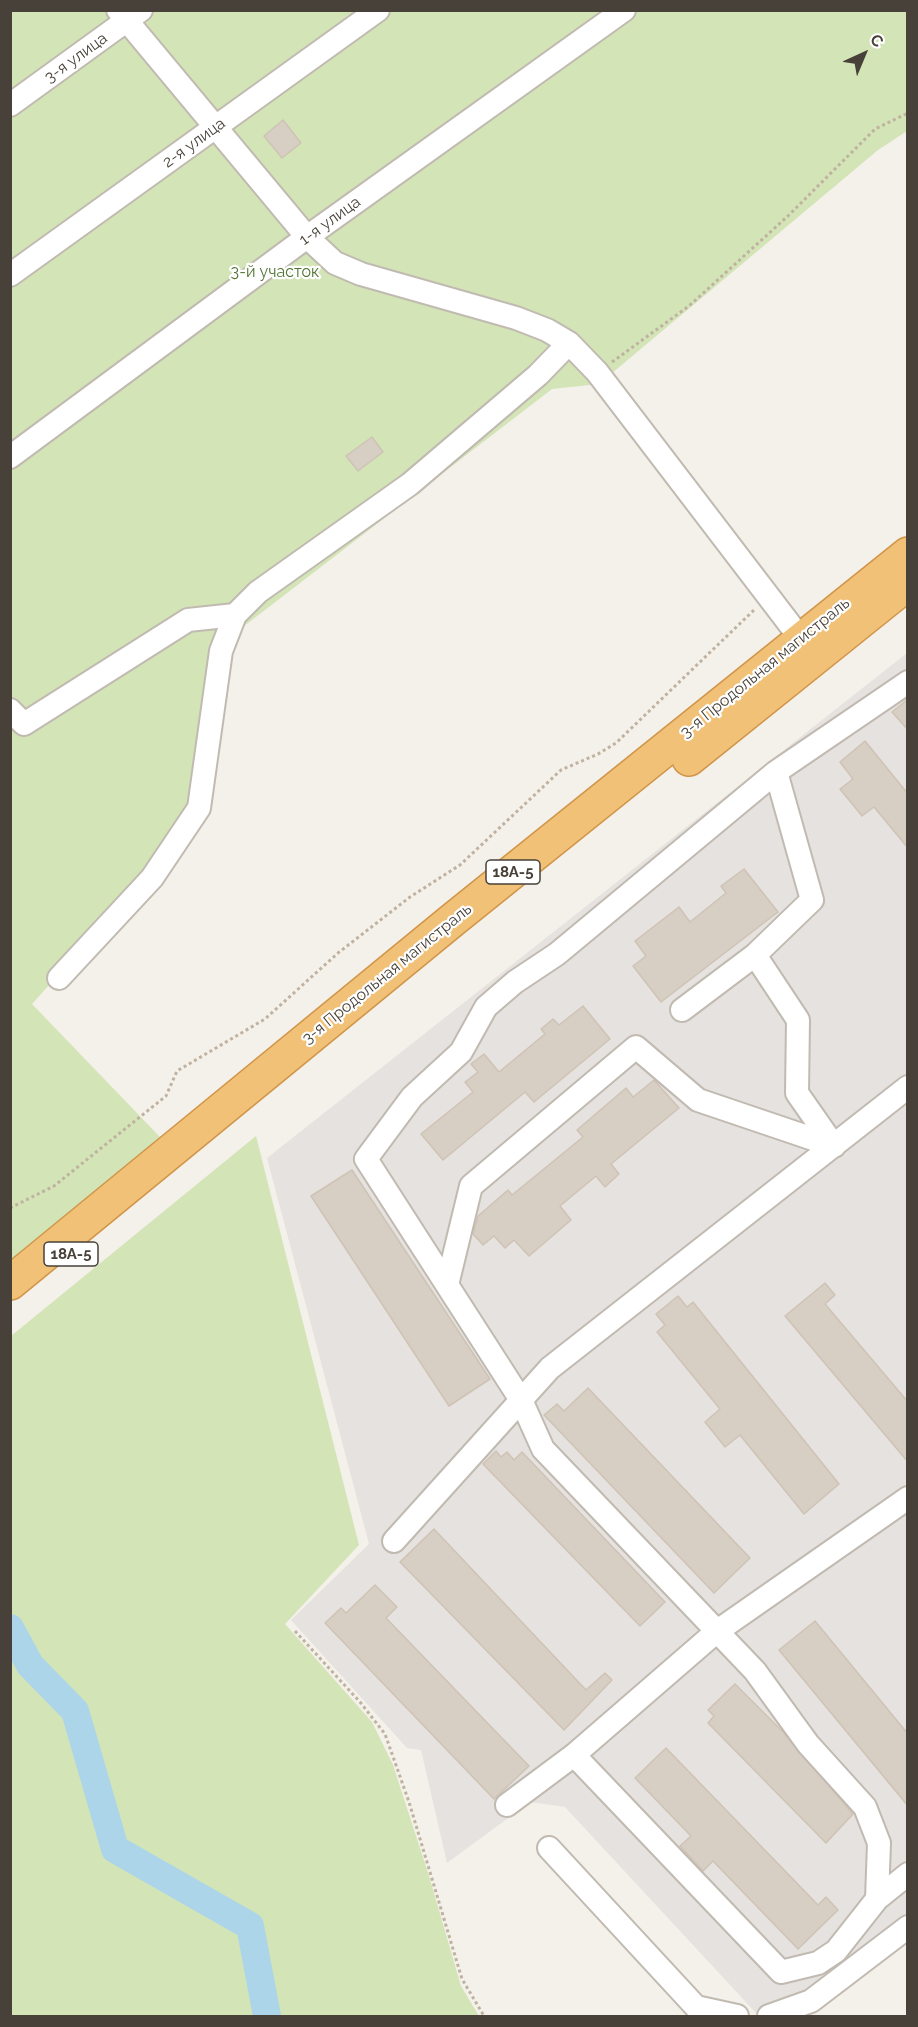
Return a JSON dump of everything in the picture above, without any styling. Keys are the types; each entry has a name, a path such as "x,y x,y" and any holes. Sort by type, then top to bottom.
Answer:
{"highway":[{"name":"3-я Продольная магистраль","path":"126,1198 801,639 908,554"},
{"name":"3-я Продольная магистраль","path":"126,1198 908,583"},
{"name":"18А-5","path":"10,1283 126,1198"},
{"name":"18А-5","path":"10,1304 126,1198"}],"street":[{"name":"2-я улица","path":"10,275 378,10"},
{"name":"1-я улица","path":"10,457 307,237 624,10"},
{"path":"129,14 307,237 335,263 353,271 516,318 547,330 569,343 597,372 801,639"},
{"name":"3-я улица","path":"10,105 129,14"},
{"path":"59,978 152,878 199,808 219,661 235,615 258,592 410,484 538,375 569,343"},
{"path":"10,710 24,724 188,620 235,615"},
{"path":"877,1899 879,1843 865,1807 808,1744 755,1671 543,1449 521,1400 366,1159 412,1097 460,1052 486,1007 515,982 556,954 776,772 908,682"},
{"path":"682,1010 755,955 812,900 776,772"},
{"path":"755,955 798,1020 797,1093 834,1146"},
{"path":"447,1285 471,1186 636,1047 698,1100 834,1146"},
{"path":"394,1541 559,1361 908,1087"},
{"path":"507,1805 574,1755 716,1632 908,1498"},
{"path":"574,1755 781,1972 818,1963 836,1952 877,1899 908,1874"},
{"path":"549,1848 696,2007 737,2016"},
{"path":"769,2016 811,2001 908,1927"}],"path":[{"path":"597,372 688,306 789,215 875,129 908,113"},
{"path":"10,1208 54,1186 166,1096 177,1071 265,1019 347,946 410,897 460,865 561,770 598,754 616,743 692,667 770,596"},
{"path":"295,1631 360,1702 385,1734 409,1802 462,1979 484,2016"}],"shaded area":[{"path":"907,653 907,1916 811,1992 756,2013 565,1807 530,1802 447,1863 421,1750 407,1748 291,1620 369,1544 267,1158"}],"green space":[{"name":"3-й участок","path":"11,11 907,11 907,131 878,150 599,384 552,389 239,630 202,792 135,889 32,1004 160,1137 11,1268"},
{"path":"256,1136 359,1545 285,1624 372,1722 393,1765 461,1986 479,2016 11,2016 11,1336"}],"building":[{"path":"283,120 301,143 282,158 264,136"},
{"path":"372,437 383,452 358,471 346,456"},
{"path":"908,699 908,730 892,712"},
{"path":"865,741 908,794 908,848 874,807 862,816 840,789 853,779 840,762"},
{"path":"744,869 778,912 661,1002 633,966 646,956 635,941 679,907 690,922 726,893 721,886"},
{"path":"583,1006 610,1039 534,1102 525,1092 443,1160 421,1134 473,1092 465,1082 478,1072 471,1064 484,1054 499,1072 545,1034 541,1029 553,1019 559,1025"},
{"path":"654,1080 679,1108 611,1164 619,1174 605,1187 596,1176 560,1206 571,1220 529,1256 514,1240 505,1248 494,1236 483,1245 473,1234 478,1216 508,1190 512,1195 583,1137 577,1130 626,1088 633,1097"},
{"path":"352,1170 490,1379 449,1406 311,1196"},
{"path":"825,1283 835,1295 825,1304 908,1402 908,1462 785,1316"},
{"path":"678,1296 687,1307 693,1302 839,1484 804,1514 740,1435 725,1447 705,1422 720,1409 657,1332 665,1325 656,1314"},
{"path":"588,1388 750,1558 714,1593 544,1415 557,1404 564,1411"},
{"path":"496,1451 501,1457 507,1452 514,1460 522,1452 665,1602 640,1626 483,1464"},
{"path":"434,1529 586,1690 605,1673 612,1680 564,1730 400,1562"},
{"path":"375,1585 397,1607 386,1618 529,1766 494,1799 325,1623 341,1608 346,1613"},
{"path":"815,1621 908,1734 908,1806 779,1650"},
{"path":"735,1684 784,1733 853,1814 826,1843 708,1723 714,1716 708,1710"},
{"path":"666,1748 818,1905 826,1897 838,1910 798,1949 713,1861 703,1871 680,1846 691,1836 635,1778"}],"waterway":[{"path":"10,1628 30,1665 75,1711 115,1849 250,1926 267,2016"}]}
